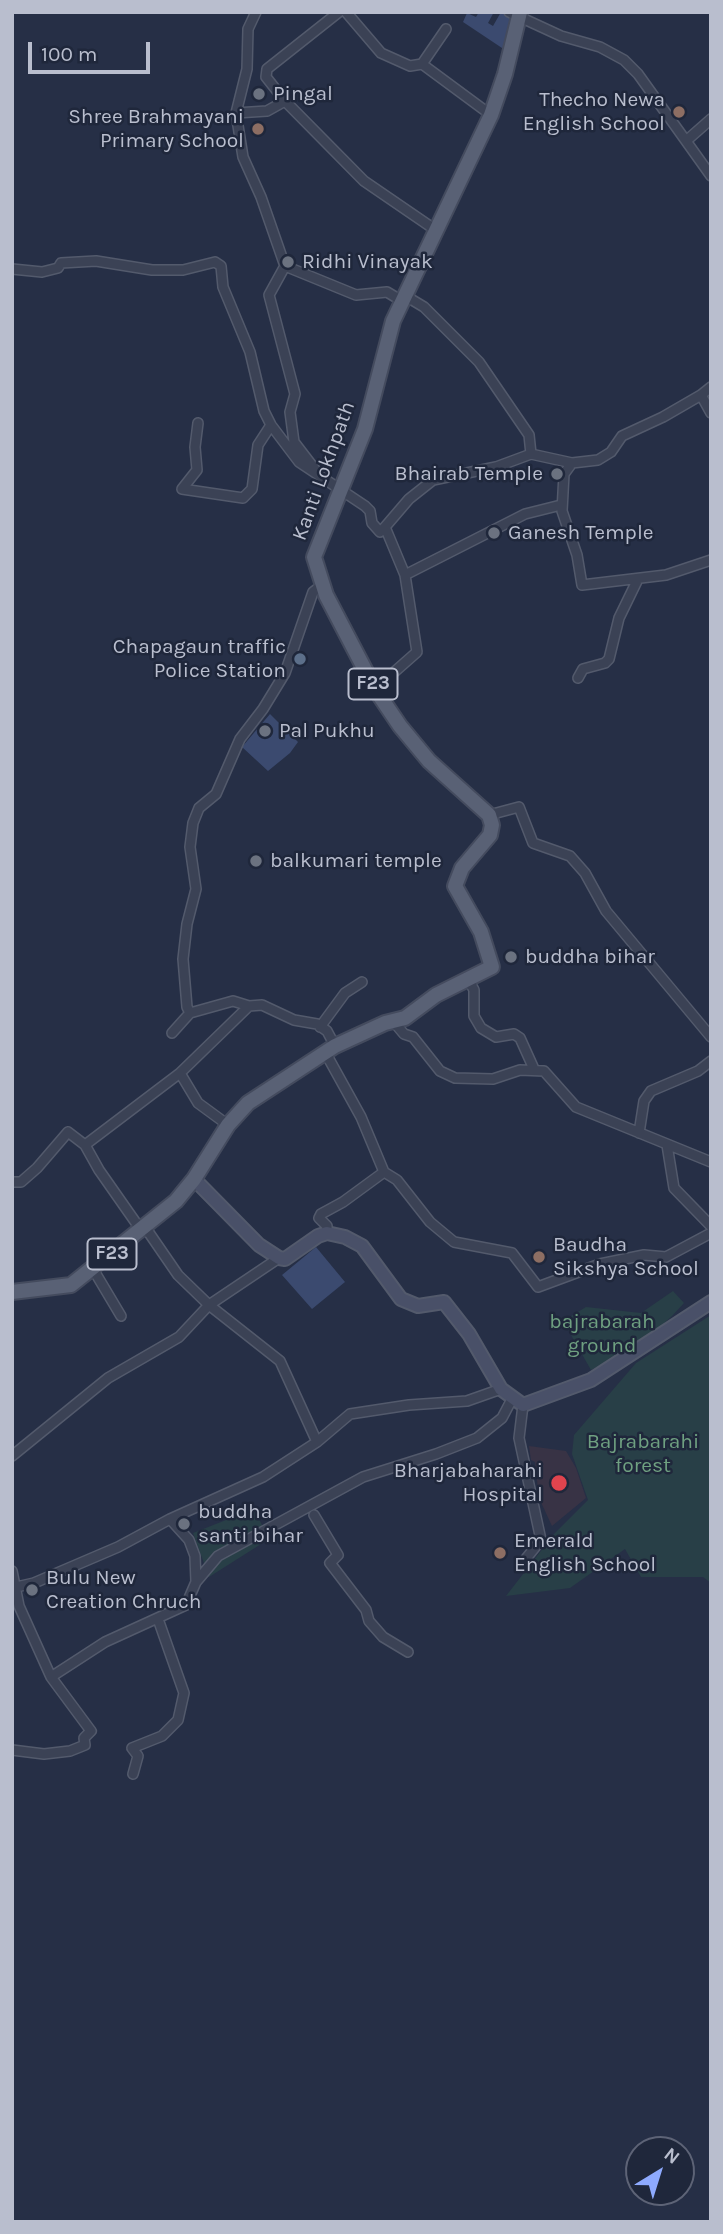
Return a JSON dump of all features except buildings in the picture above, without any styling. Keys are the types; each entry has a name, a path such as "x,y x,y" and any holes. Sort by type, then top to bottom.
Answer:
{"main road":[{"name":"Kanti Lokhpath","path":"489,815 429,761 375,689 321,585 314,557 365,429 393,321 491,115 505,74 516,14"},
{"name":"F23","path":"12,1292 71,1285 176,1201 194,1179 229,1125 248,1103 330,1049 385,1023 405,1018 467,976 489,969 493,964 481,932 456,891 455,879 489,835 492,825 489,815"}],"street":[{"path":"256,12 248,29 247,69 236,113 243,157 261,197 285,266 270,295 295,394 290,412 290,428 294,442 322,480"},
{"path":"339,12 265,72 285,102 364,181 437,231"},
{"path":"346,12 381,53 410,66 422,64 491,115"},
{"path":"516,14 561,36 600,47 624,60 638,74 711,176"},
{"path":"422,64 446,29"},
{"path":"236,113 272,110 285,102"},
{"path":"686,141 711,119"},
{"path":"12,270 42,272 58,268 61,263 96,261 152,270 183,270 215,262 221,266 223,287 250,352 261,401 271,425 299,462 370,511 372,523 380,531 409,499 433,480 496,467 531,454 572,463 598,460 611,452 622,436 663,417 711,387"},
{"path":"285,266 356,295 387,292 424,307 479,362 528,435 531,454"},
{"path":"701,395 711,413"},
{"path":"198,424 195,441 197,470 182,489 243,498 251,489 258,445 271,425"},
{"path":"572,463 564,474 561,505 577,555 582,585 666,575 711,560"},
{"path":"405,575 525,514 561,505"},
{"path":"375,689 417,652 405,575 385,527"},
{"path":"578,678 583,669 605,663 608,659 619,618 638,579"},
{"path":"190,1013 186,1001 183,959 187,924 196,889 190,847 193,823 199,808 216,794 240,739 263,709 285,673 313,592 321,585"},
{"path":"489,815 519,807 533,843 570,856 584,873 606,911 711,1037"},
{"path":"467,976 474,990 474,1016 481,1028 496,1037 514,1034 520,1038 534,1069"},
{"path":"320,1027 345,993 362,982"},
{"path":"172,1033 190,1013 205,1006 233,1000 249,1006 262,1005 327,1031 330,1049 384,1172 397,1180 430,1222 454,1242 512,1253 538,1287 600,1265 644,1255 666,1257 711,1233"},
{"path":"85,1145 180,1073 249,1006"},
{"path":"394,1022 404,1034 413,1037 440,1071 455,1078 492,1079 520,1070 534,1069 549,1075 576,1107 711,1162"},
{"path":"639,1133 643,1101 652,1091 698,1071 711,1061"},
{"path":"180,1073 198,1103 229,1125"},
{"path":"12,1182 21,1182 37,1168 68,1132 85,1145 99,1170 178,1275 209,1305 280,1361 317,1442"},
{"path":"667,1145 674,1188 711,1226"},
{"path":"327,1233 327,1226 319,1218 321,1213 343,1202 384,1172"},
{"path":"194,1179 259,1245 279,1258 285,1259 318,1236 327,1233 345,1237 362,1246 401,1299 418,1307 444,1302 451,1308 501,1389 518,1402"},
{"path":"12,1456 108,1378 179,1337 209,1305 279,1258"},
{"path":"93,1269 121,1316"},
{"path":"51,1677 105,1642 186,1605 196,1582 218,1556 363,1477 477,1438 518,1402 591,1380 711,1302"},
{"path":"13,1588 34,1583 118,1547 170,1519 263,1477 317,1442 350,1414 409,1405 467,1401 501,1389"},
{"path":"518,1402 519,1438 541,1541 524,1561"},
{"path":"314,1515 338,1555 330,1563 366,1610 369,1621 383,1637 408,1652"},
{"path":"170,1519 189,1540 195,1556 196,1582"},
{"path":"12,1571 13,1588 29,1631 51,1677 91,1731 84,1738 85,1745 69,1751 44,1754 12,1750"},
{"path":"134,1774 138,1756 132,1748 162,1736 178,1720 184,1693 158,1619"}],"shaded area":[{"name":"Bharjabaharahi Hospital","path":"529,1446 566,1451 576,1468 586,1498 552,1526 539,1498 535,1462 531,1460"}],"green space":[{"name":"bajrabarah ground","path":"673,1291 684,1303 672,1316 640,1345 591,1370 563,1321 586,1307 641,1313"},
{"name":"Bajrabarahi forest","path":"711,1315 711,1583 703,1577 641,1577 625,1549 570,1588 506,1596 554,1534 588,1500 572,1454 574,1435 636,1363"},
{"path":"254,1509 269,1539 209,1577 193,1533"}],"water":[{"path":"479,12 494,12 488,23 493,26 501,12 513,16 505,50 463,22 467,13 476,17"},
{"path":"270,714 298,742 290,753 268,771 242,747"},
{"path":"316,1247 345,1282 312,1309 282,1275"}],"place":[{"name":"Pingal","path":"259,94"},
{"name":"Thecho Newa English School","path":"679,112"},
{"name":"Shree Brahmayani Primary School","path":"258,129"},
{"name":"Ridhi Vinayak","path":"288,262"},
{"name":"Bhairab Temple","path":"557,474"},
{"name":"Ganesh Temple","path":"494,533"},
{"name":"Chapagaun traffic Police Station","path":"300,659"},
{"name":"Pal Pukhu","path":"265,731"},
{"name":"balkumari temple","path":"256,861"},
{"name":"buddha bihar","path":"511,957"},
{"name":"Baudha Sikshya School","path":"539,1257"},
{"name":"Bharjabaharahi Hospital","path":"559,1483"},
{"name":"buddha santi bihar","path":"184,1524"},
{"name":"Emerald English School","path":"500,1553"},
{"name":"Bulu New Creation Chruch","path":"32,1590"}]}
